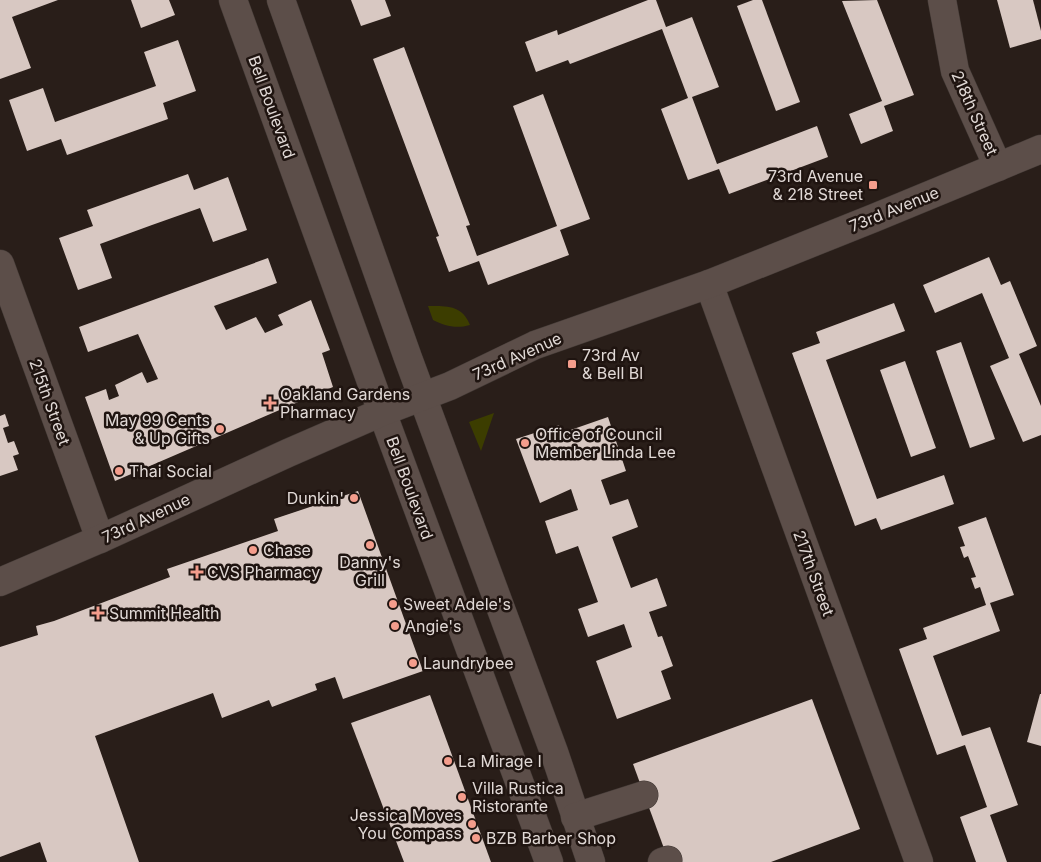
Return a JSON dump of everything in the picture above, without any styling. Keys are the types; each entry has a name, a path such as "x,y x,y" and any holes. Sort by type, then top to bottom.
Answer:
{"street":[{"name":"Bell Boulevard","path":"233,0 382,412 549,862"},
{"path":"281,0 423,398 554,752 591,862"},
{"name":"218th Street","path":"942,0 955,71 998,167"},
{"name":"73rd Avenue","path":"0,582 382,412 423,398 535,345 709,284 1041,148"},
{"name":"215th Street","path":"0,264 100,539"},
{"name":"217th Street","path":"709,284 919,862"},
{"path":"576,816 644,795"}],"shaded area":[{"path":"428,306 448,307 458,310 467,318 470,325 455,327 437,322 433,320"},
{"path":"494,413 481,451 469,422"}],"building":[{"path":"0,0 58,0 12,17 31,68 0,79"},
{"path":"131,0 169,0 175,15 141,28"},
{"path":"351,0 385,0 391,16 361,26"},
{"path":"648,0 656,0 666,27 692,17 719,87 692,97 717,164 817,126 828,157 729,194 719,169 688,180 661,109 688,98 662,29 570,64 568,60 536,72 525,42 557,30 558,35"},
{"path":"753,0 762,0 800,102 776,111 737,6"},
{"path":"877,0 914,95 884,106 893,131 861,144 849,114 882,101 842,1"},
{"path":"997,0 1033,0 1041,31 1041,39 1010,48"},
{"path":"178,40 196,91 163,103 168,119 67,155 61,139 27,151 9,100 43,88 55,122 156,86 144,52"},
{"path":"404,47 470,225 466,226 477,256 557,226 513,106 543,94 590,219 560,230 569,255 488,285 479,261 449,272 436,237 439,236 373,59"},
{"path":"188,174 194,190 228,177 247,230 213,242 200,208 152,225 100,244 112,278 78,290 59,238 93,226 87,210"},
{"path":"989,257 1001,285 1010,281 1037,346 1019,354 1041,406 1041,435 1023,442 990,366 1009,358 982,293 935,313 923,285"},
{"path":"268,258 277,283 214,306 226,330 256,317 265,333 283,325 278,315 311,300 330,350 322,353 333,387 115,481 85,397 106,389 109,400 119,396 115,385 142,372 147,383 158,379 138,334 88,352 79,327"},
{"path":"894,303 905,331 826,360 877,499 944,475 954,504 881,530 876,518 855,526 792,353 820,343 816,332"},
{"path":"961,342 995,439 970,448 936,351"},
{"path":"905,361 936,448 911,457 880,370"},
{"path":"5,414 9,426 3,428 8,443 14,441 19,454 13,456 18,470 0,476 0,416"},
{"path":"608,417 626,471 601,480 610,505 628,499 638,527 612,537 631,588 657,578 667,606 649,612 658,637 662,636 673,666 661,671 671,699 617,719 596,661 632,647 624,624 588,637 578,609 598,602 578,546 556,554 545,521 578,510 571,489 540,503 516,439 559,425 562,433"},
{"path":"358,491 423,671 343,699 335,677 315,684 317,690 272,707 269,700 222,718 213,693 95,736 139,862 47,862 40,842 0,857 0,647 38,635 36,626 170,577 167,569 278,531 274,519"},
{"path":"986,517 1014,595 990,603 1000,631 933,656 962,736 990,727 1018,805 990,815 1007,862 976,862 960,817 987,807 965,745 937,755 899,649 927,639 923,628 986,605 980,587 975,589 971,578 976,577 968,556 964,558 960,547 965,546 958,527"},
{"path":"1041,694 1041,746 1027,742"},
{"path":"430,695 491,862 404,862 351,723"},
{"path":"812,699 860,829 771,862 669,862 633,764"}],"place":[{"name":"73rd Avenue & 218 Street","path":"873,185"},
{"name":"73rd Av & Bell Bl","path":"572,364"},
{"name":"Oakland Gardens Pharmacy","path":"270,403"},
{"name":"May 99 Cents & Up Gifts","path":"220,429"},
{"name":"Office of Council Member Linda Lee","path":"525,443"},
{"name":"Thai Social","path":"119,471"},
{"name":"Dunkin'","path":"354,498"},
{"name":"Danny's Grill","path":"370,545"},
{"name":"Chase","path":"253,550"},
{"name":"CVS Pharmacy","path":"197,572"},
{"name":"Sweet Adele's","path":"393,604"},
{"name":"Summit Health","path":"98,613"},
{"name":"Angie's","path":"395,626"},
{"name":"Laundrybee","path":"413,663"},
{"name":"La Mirage I","path":"448,761"},
{"name":"Villa Rustica Ristorante","path":"462,797"},
{"name":"Jessica Moves You Compass","path":"472,824"},
{"name":"BZB Barber Shop","path":"476,838"}]}
